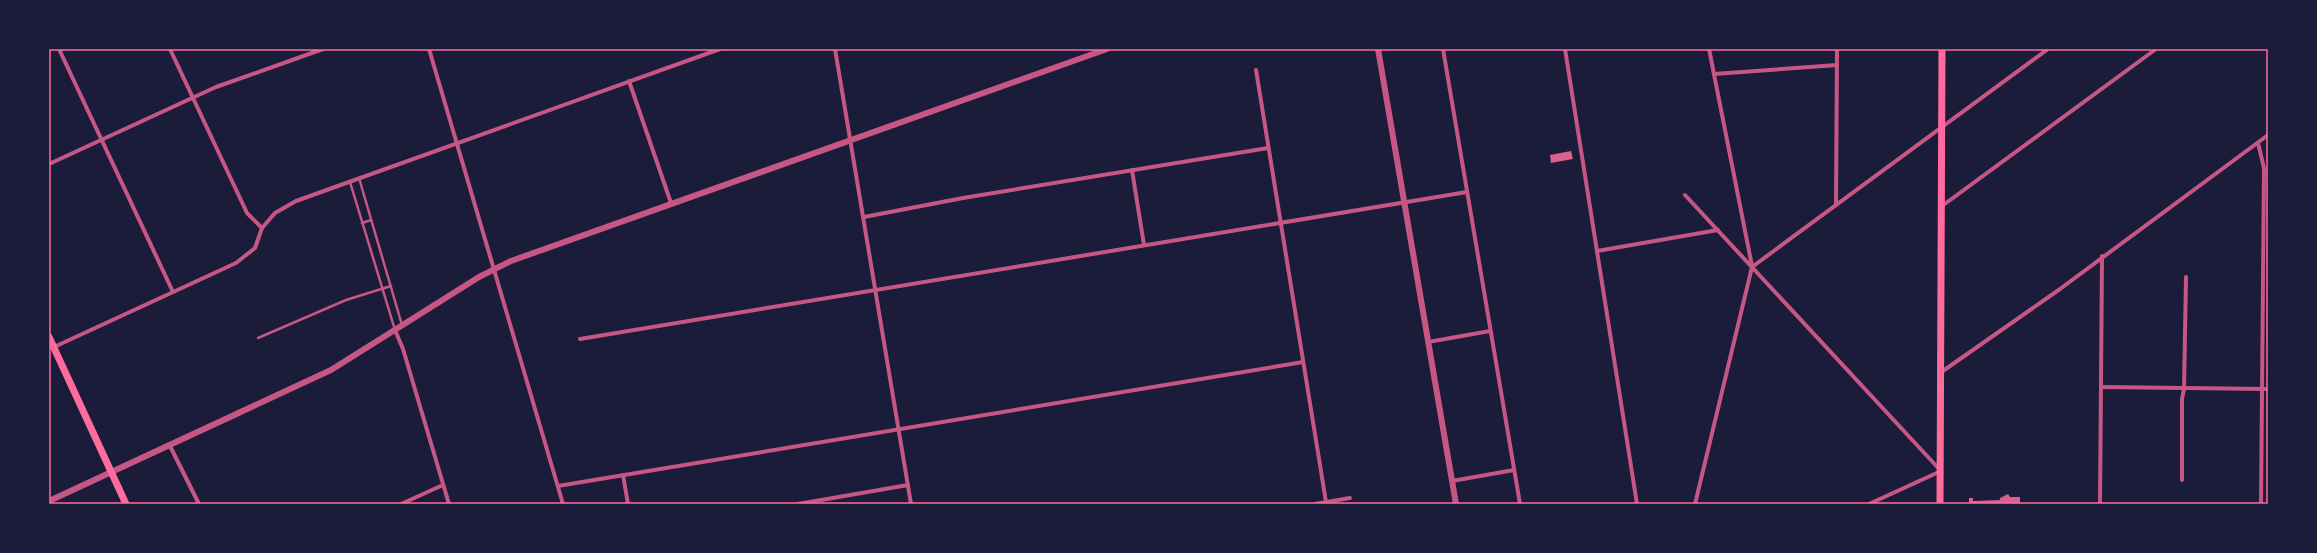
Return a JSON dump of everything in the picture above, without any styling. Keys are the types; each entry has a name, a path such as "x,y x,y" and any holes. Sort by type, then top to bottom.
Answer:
{"main road":[{"path":"1940,504 1940,207 1942,49"},
{"path":"49,337 126,504"}],"street":[{"path":"59,49 173,292"},
{"path":"170,49 247,213 262,228"},
{"path":"49,164 193,97 323,49"},
{"path":"429,49 563,504"},
{"path":"54,347 245,258 256,248 262,228 275,213 286,206 359,178 720,49"},
{"path":"835,49 911,504"},
{"path":"49,501 331,370 479,277 512,261 671,203 1107,49"},
{"path":"1378,49 1403,202 1456,504"},
{"path":"1443,49 1520,504"},
{"path":"1565,49 1637,504"},
{"path":"1695,504 1752,267 1709,49"},
{"path":"1836,205 1837,49"},
{"path":"1752,267 2048,49"},
{"path":"1940,207 2156,49"},
{"path":"1714,74 1837,65"},
{"path":"1256,70 1326,502"},
{"path":"629,81 671,203"},
{"path":"1940,374 1997,334 2268,135"},
{"path":"2258,143 2264,168 2261,504"},
{"path":"864,217 963,198 1268,148"},
{"path":"1132,170 1144,244"},
{"path":"580,339 1144,244 1467,192"},
{"path":"1685,195 1941,471 1869,504"},
{"path":"1597,251 1718,230"},
{"path":"2100,504 2102,256"},
{"path":"2182,480 2182,399 2184,389 2186,277"},
{"path":"395,330 403,349 448,504"},
{"path":"1428,342 1490,331"},
{"path":"558,486 1303,362"},
{"path":"2101,387 2268,389"},
{"path":"169,444 199,504"},
{"path":"1452,481 1514,470"},
{"path":"623,475 628,504"},
{"path":"402,504 443,485"},
{"path":"798,504 827,502 908,485"},
{"path":"1315,504 1350,498"}],"lane":[{"path":"359,178 402,325"},
{"path":"350,182 395,330"},
{"path":"362,223 371,220"},
{"path":"258,338 346,300 391,286"}],"building":[{"path":"1571,151 1573,159 1551,163 1550,155"},
{"path":"2008,494 2010,497 2020,497 2020,504 1969,504 1969,498 1973,498 1973,501 2000,500 2000,498"}]}
